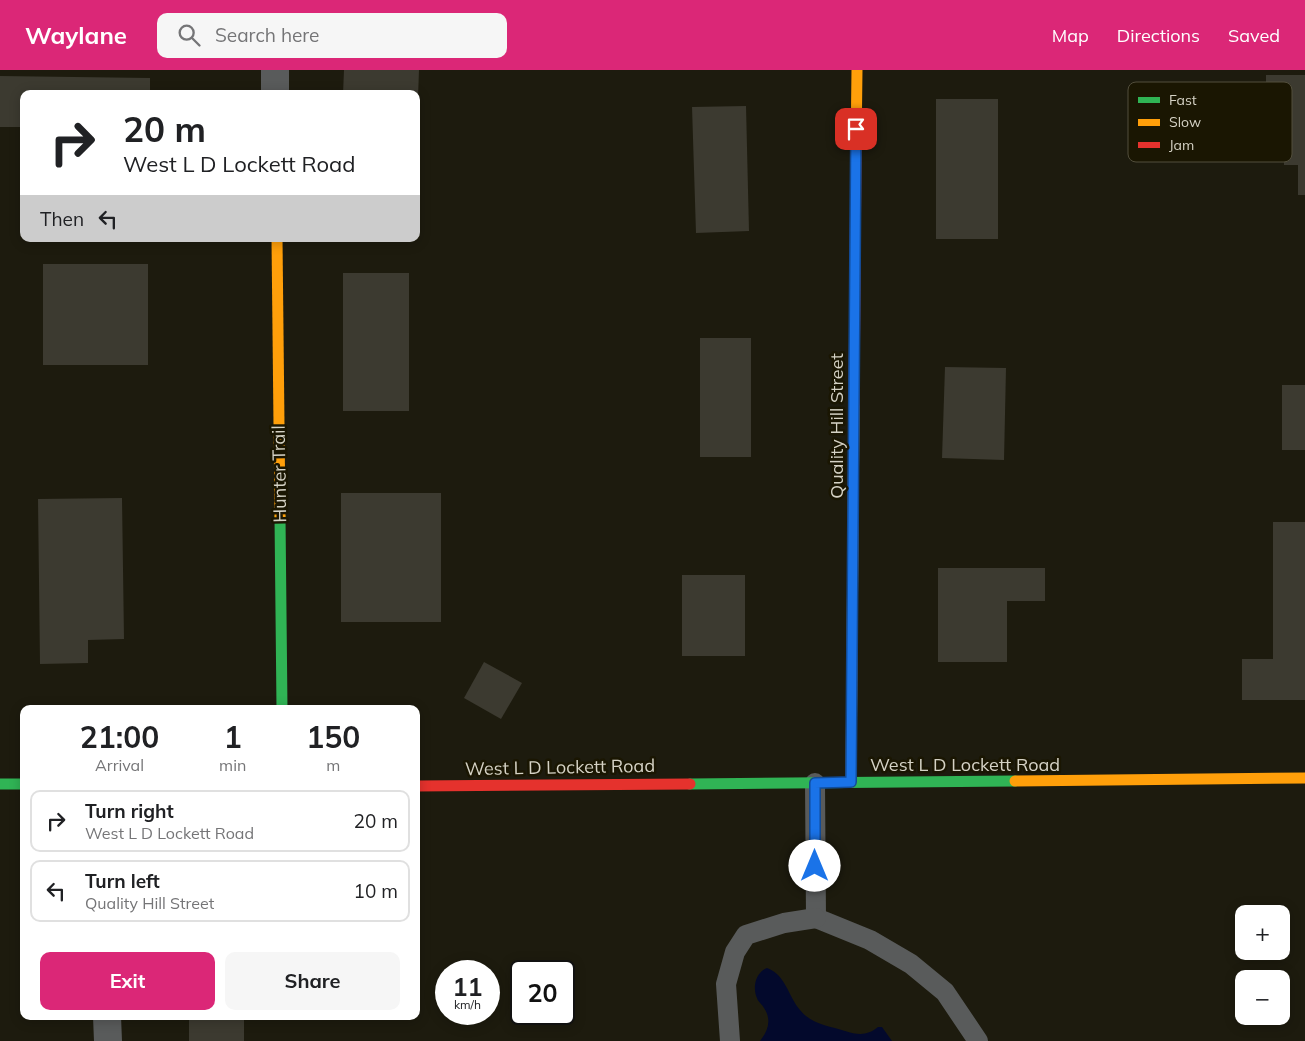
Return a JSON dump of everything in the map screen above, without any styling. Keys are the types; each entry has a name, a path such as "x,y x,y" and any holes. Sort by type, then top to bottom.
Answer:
{"street":[{"path":"275,70 275,90"},
{"name":"Quality Hill Street","path":"851,782 857,70"},
{"name":"Hunter Trail","path":"277,242 282,705"},
{"name":"West L D Lockett Road","path":"420,786 1305,778"},
{"path":"0,784 20,784"},
{"path":"108,1020 108,1041"}],"lane":[{"path":"815,783 816,918"},
{"path":"730,1041 726,984 735,952 746,935 784,923 816,918 870,940 911,964 944,992 978,1041"}],"water":[{"path":"767,968 783,981 800,1010 809,1018 827,1026 858,1034 882,1027 892,1041 760,1041 767,1029 768,1017 758,999 755,985 760,973"}],"building":[{"path":"344,70 419,70 418,90 343,90"},
{"path":"1266,75 1305,75 1305,195 1298,195 1298,165 1284,165 1284,162 1292,162 1292,82 1266,82"},
{"path":"0,76 150,78 150,90 20,90 20,127 0,127"},
{"path":"936,99 998,99 998,239 936,239"},
{"path":"746,106 749,231 696,233 692,107"},
{"path":"43,264 148,264 148,365 43,365"},
{"path":"343,273 409,273 409,411 343,411"},
{"path":"700,338 751,338 751,457 700,457"},
{"path":"945,367 1006,368 1004,460 942,458"},
{"path":"1282,385 1305,385 1305,450 1282,450"},
{"path":"341,493 441,493 441,622 341,622"},
{"path":"122,498 124,639 88,640 88,663 40,664 38,499"},
{"path":"1273,522 1305,522 1305,700 1242,700 1242,659 1273,659"},
{"path":"938,568 1045,568 1045,601 1007,601 1007,662 938,662"},
{"path":"682,575 745,575 745,656 682,656"},
{"path":"484,662 522,683 501,719 464,698"},
{"path":"189,1020 244,1020 244,1041 189,1041"}],"traffic: fast":[{"path":"280,517 282,705"},
{"path":"690,784 1015,781"},
{"path":"0,784 20,784"}],"traffic: slow":[{"path":"856,151 857,70"},
{"path":"277,242 280,517"},
{"path":"851,782 854,406"},
{"path":"1015,781 1305,778"}],"traffic: jam":[{"path":"854,406 856,151"},
{"path":"420,786 690,784"}],"route":[{"path":"815,866 815,783 851,782 856,129"}]}
